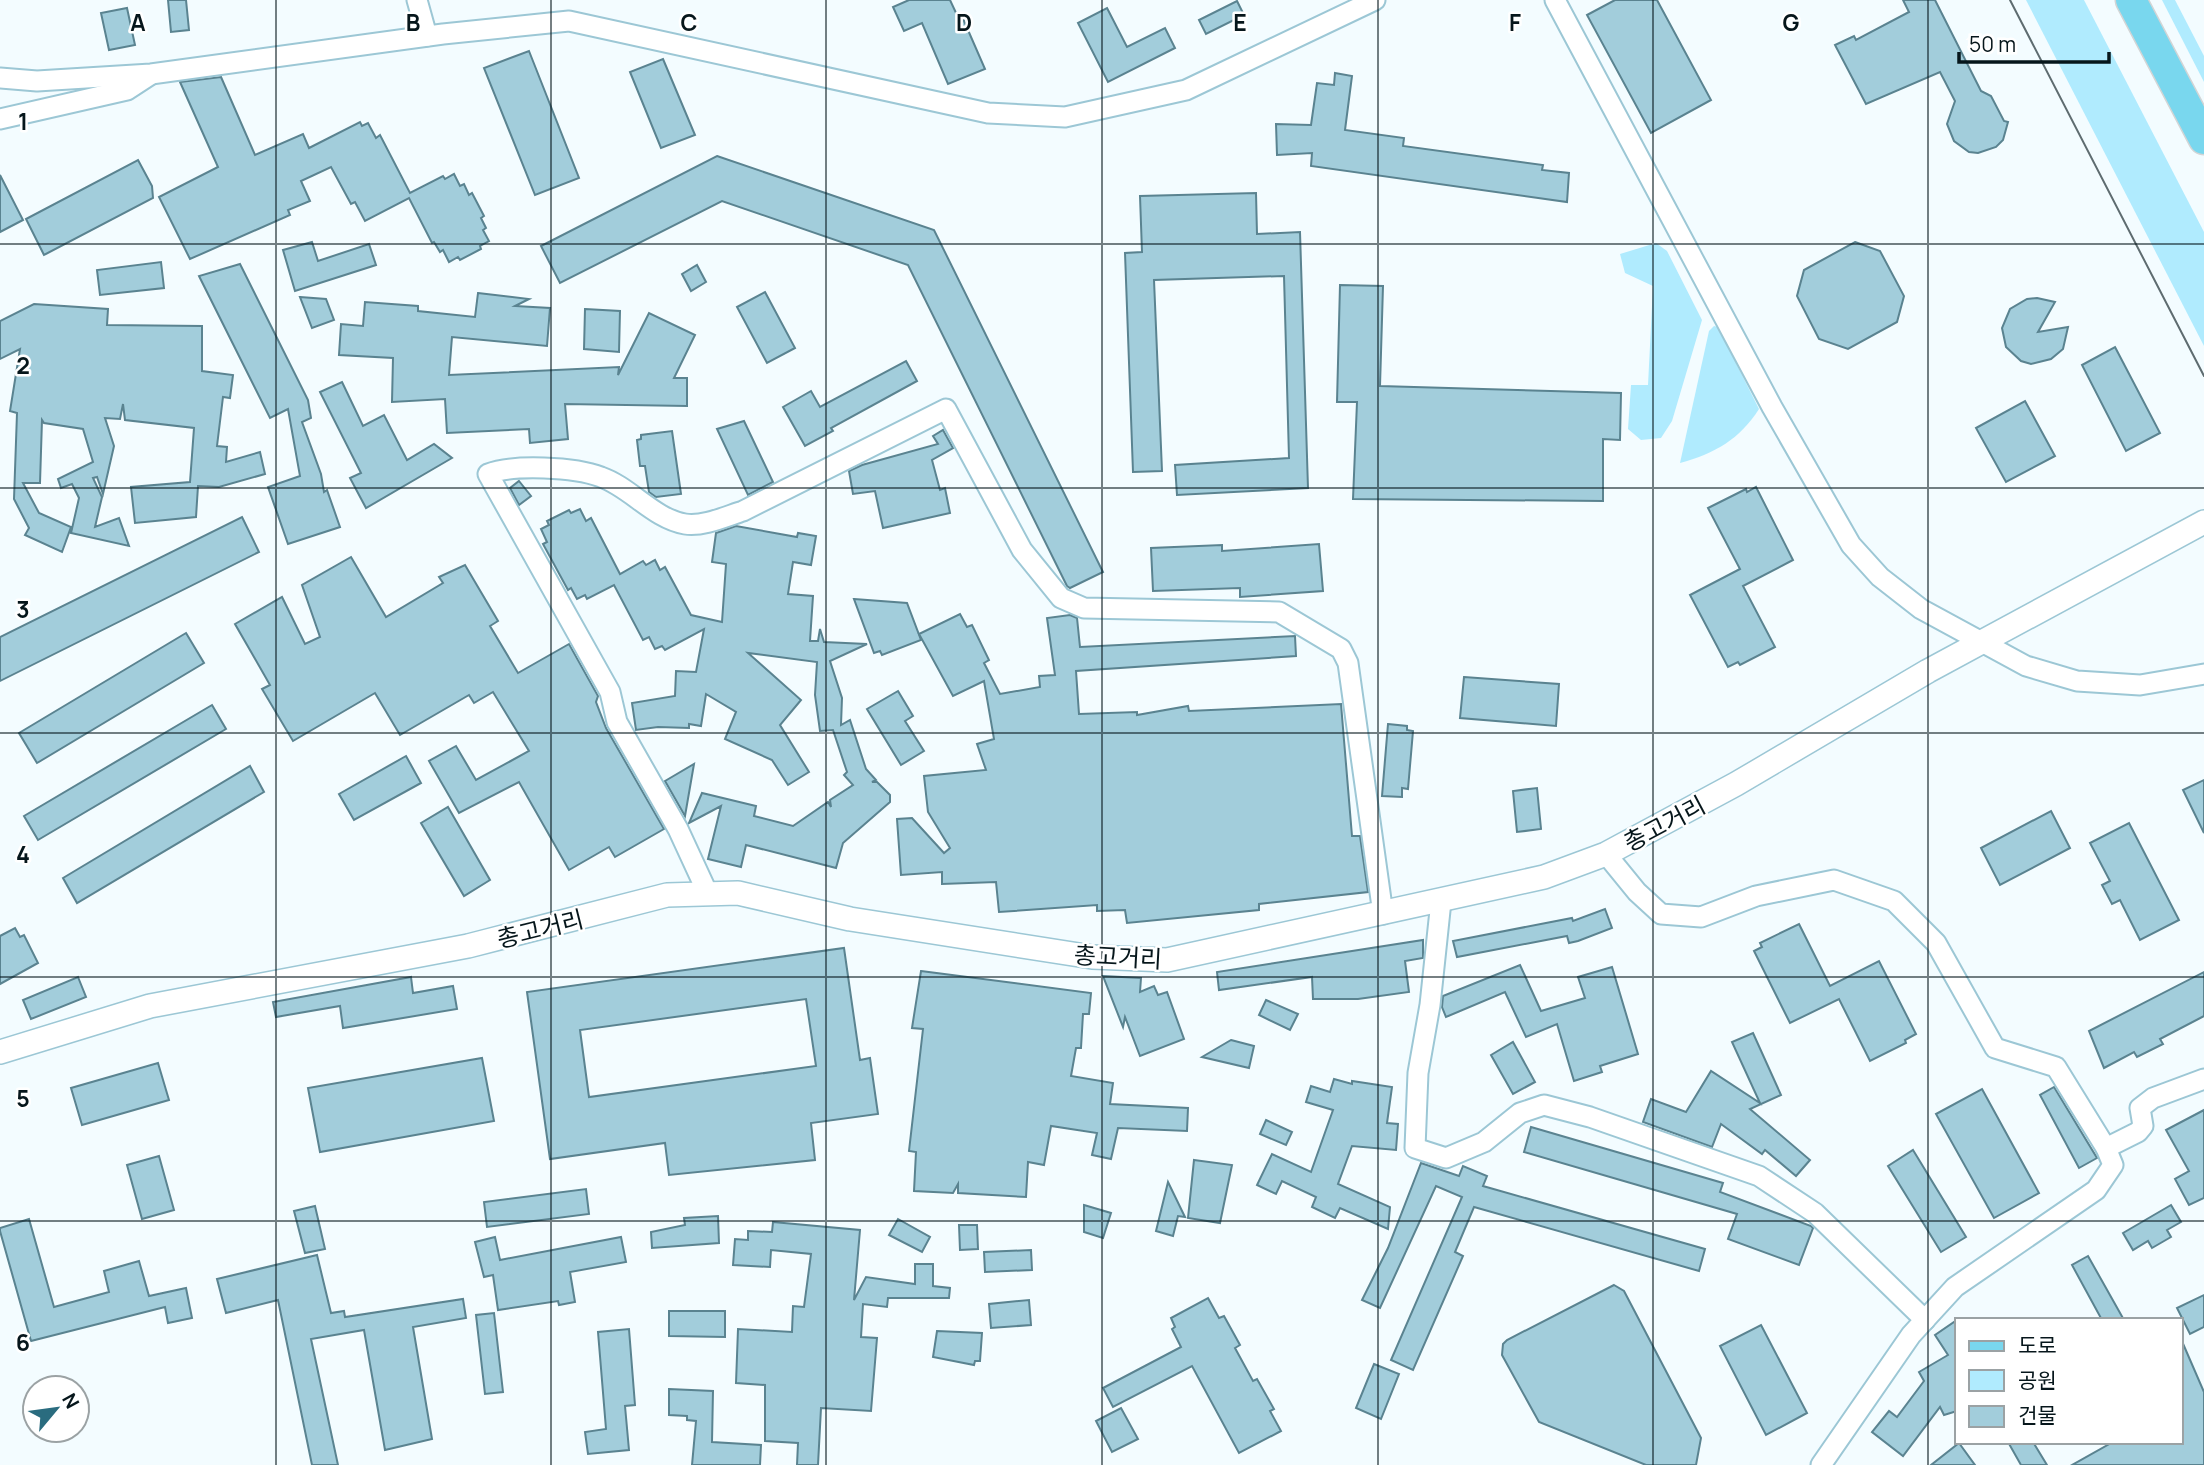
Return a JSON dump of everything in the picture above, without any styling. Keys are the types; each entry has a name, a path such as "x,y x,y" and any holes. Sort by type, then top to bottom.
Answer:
{"main road":[{"path":"2131,0 2204,139"}],"street":[{"path":"417,0 427,36"},
{"path":"1555,0 1772,407 1851,545 1880,577 1921,609 2026,666 2077,681 2140,685 2204,674"},
{"path":"0,78 37,81 151,74 427,36 569,21 988,113 1065,117 1186,90 1372,1"},
{"path":"0,120 127,90 151,74"},
{"path":"708,894 678,829 617,722 610,692 488,474 502,468 553,470 601,477 686,525 713,521 743,511 946,409 1022,550 1062,598 1084,608 1279,612 1341,649 1348,663 1383,914"},
{"name":"총고거리","path":"0,1052 150,1006 468,946 667,895 738,893 850,919 1091,957 1167,960 1544,877 1606,854 2204,522"},
{"path":"1606,854 1637,892 1661,914 1701,917 1756,896 1834,880 1894,901 1936,943 1995,1048 2056,1067 2106,1148 2113,1165 2096,1189 1955,1287 1924,1320 1821,1465"},
{"path":"1441,901 1430,1004 1418,1073 1415,1148 1446,1158 1484,1142 1520,1113 1544,1105 1590,1117 1759,1176 1815,1213 1924,1320"},
{"path":"2106,1148 2138,1132 2143,1126 2140,1108 2153,1098 2204,1079"}],"green space":[{"path":"2026,0 2084,0 2204,232 2204,346"},
{"path":"2162,0 2175,0 2204,56 2204,82"},
{"path":"1656,243 1667,251 1702,320 1672,421 1661,438 1641,440 1628,429 1631,385 1648,385 1653,286 1625,273 1620,254"},
{"path":"1714,326 1718,327 1759,409 1752,420 1725,444 1680,463 1709,331"}],"building":[{"path":"168,0 186,0 189,30 171,32"},
{"path":"909,0 950,0 957,15 961,14 985,69 948,84 922,23 904,31 893,7"},
{"path":"1615,0 1657,0 1711,100 1651,133 1587,15"},
{"path":"1903,0 1935,0 1981,91 1991,96 2004,121 2008,122 2003,140 1996,147 1978,153 1969,152 1954,141 1947,124 1955,101 1940,72 1866,104 1835,45 1854,36 1856,40 1909,12"},
{"path":"1237,1 1244,15 1206,34 1199,20"},
{"path":"127,8 135,45 109,50 101,13"},
{"path":"1107,8 1127,47 1165,28 1175,48 1108,82 1078,23"},
{"path":"529,51 579,178 535,195 484,68"},
{"path":"663,59 695,135 661,148 630,72"},
{"path":"1335,73 1352,76 1345,130 1404,138 1403,146 1543,165 1542,170 1569,173 1567,202 1311,166 1312,153 1277,155 1276,124 1311,125 1317,83 1334,85"},
{"path":"221,77 255,155 303,134 309,148 360,122 362,126 368,123 376,138 380,135 410,193 443,176 445,179 454,174 460,186 464,184 469,195 472,193 484,216 481,218 486,228 483,230 489,241 480,246 481,249 460,260 458,257 449,262 443,250 440,252 434,242 432,243 409,198 365,221 355,202 351,204 331,167 301,181 310,201 288,210 290,215 190,259 159,197 218,167 180,82"},
{"path":"717,156 934,230 1103,572 1070,588 1067,586 908,265 722,201 560,283 541,246"},
{"path":"138,160 152,186 153,198 44,255 26,219"},
{"path":"0,175 23,220 0,232"},
{"path":"1256,193 1257,234 1300,232 1308,488 1177,495 1175,465 1289,458 1284,276 1154,280 1162,471 1133,472 1125,253 1142,252 1140,196"},
{"path":"312,242 318,261 369,244 376,265 295,291 283,250"},
{"path":"1855,242 1880,251 1904,296 1897,322 1848,349 1819,339 1797,296 1804,270"},
{"path":"161,262 164,288 100,295 97,270"},
{"path":"240,264 308,400 311,418 302,422 321,474 324,492 327,490 340,527 288,544 268,487 300,476 288,409 270,418 199,276"},
{"path":"697,265 706,282 691,291 682,274"},
{"path":"1340,285 1383,286 1380,386 1621,393 1620,440 1603,439 1603,501 1353,499 1357,402 1337,402"},
{"path":"765,292 795,348 767,363 737,307"},
{"path":"478,293 529,299 515,306 550,308 547,346 452,337 449,375 619,367 618,375 649,313 695,335 674,378 687,378 687,406 565,404 568,439 530,443 529,429 447,433 445,399 392,402 393,358 339,355 341,324 363,326 365,302 418,306 418,311 475,317"},
{"path":"300,297 326,299 334,320 312,328"},
{"path":"2027,299 2055,302 2038,332 2068,327 2063,349 2051,359 2031,364 2021,361 2006,347 2002,328 2010,309"},
{"path":"34,304 108,309 107,325 202,326 202,371 233,375 230,398 223,397 217,446 227,447 226,462 260,452 265,474 219,487 198,486 196,517 135,523 131,487 190,482 194,428 125,420 123,404 120,419 105,418 114,446 103,494 97,477 93,478 102,497 95,527 119,518 129,546 71,533 79,498 72,484 61,488 58,479 93,462 83,429 44,423 42,420 40,483 23,483 39,513 71,527 62,552 25,535 29,528 14,499 17,413 10,411 20,349 0,359 0,321"},
{"path":"585,309 620,311 619,352 584,349"},
{"path":"2115,347 2160,433 2126,451 2082,365"},
{"path":"906,361 917,381 831,428 833,431 805,446 783,407 811,391 820,407"},
{"path":"342,382 363,426 384,415 407,460 434,444 452,458 366,508 350,478 361,473 320,392"},
{"path":"2025,401 2055,456 2006,482 1976,428"},
{"path":"744,421 773,482 748,495 717,429"},
{"path":"943,430 953,448 932,460 940,490 945,488 950,513 883,528 875,491 853,494 849,471 938,444 933,436"},
{"path":"672,431 681,494 656,497 649,492 645,466 640,466 637,440 641,439 641,435"},
{"path":"519,481 531,496 519,505 510,488"},
{"path":"1756,487 1793,560 1743,586 1775,647 1740,665 1738,662 1728,667 1690,595 1740,569 1708,508 1746,489 1747,492"},
{"path":"580,509 586,521 591,518 620,574 643,561 646,565 655,560 660,570 665,567 691,615 722,622 726,564 712,562 716,533 736,526 797,537 798,533 816,536 811,565 793,562 788,594 813,596 810,641 818,641 820,629 824,642 867,644 830,661 842,698 841,725 850,720 866,769 876,780 872,782 877,782 890,795 890,802 843,843 836,868 746,845 741,867 708,859 721,806 689,823 702,793 756,806 754,816 793,826 828,802 831,807 830,800 853,785 844,775 847,772 833,730 820,731 815,695 817,662 748,653 801,700 780,725 809,772 788,785 772,760 725,739 736,712 706,694 701,726 689,724 689,728 658,727 636,730 632,703 675,696 676,671 696,672 704,629 665,650 662,646 655,649 649,637 643,640 614,585 587,599 585,595 577,599 571,588 568,590 543,544 547,542 541,529 549,525 547,521 569,510 571,513"},
{"path":"242,517 259,552 0,681 0,637"},
{"path":"1319,544 1323,591 1240,597 1240,588 1153,591 1151,548 1222,545 1222,551"},
{"path":"351,557 386,617 443,583 439,577 465,565 498,621 490,626 518,673 569,644 598,696 596,702 606,728 664,829 615,857 609,847 569,870 519,782 459,813 429,761 456,746 476,780 529,751 493,692 474,703 469,695 400,735 375,693 293,741 262,689 270,685 235,624 282,597 305,644 320,637 302,585"},
{"path":"854,599 907,603 921,640 882,655 880,651 874,653"},
{"path":"960,614 967,627 972,625 989,660 984,663 1000,694 1040,687 1039,676 1055,675 1047,618 1070,615 1077,618 1080,647 1295,636 1296,656 1076,671 1079,714 1137,712 1137,715 1188,706 1189,711 1341,704 1352,836 1360,836 1368,892 1259,904 1259,910 1127,923 1125,910 1097,911 1097,905 999,912 996,882 942,884 942,872 901,875 897,819 912,818 944,853 950,848 928,812 924,776 986,770 977,744 994,739 984,681 953,696 919,634"},
{"path":"186,633 204,663 37,763 19,733"},
{"path":"1464,677 1559,684 1556,726 1460,718"},
{"path":"898,691 913,716 905,721 924,751 901,765 867,709"},
{"path":"212,705 226,729 38,840 24,816"},
{"path":"1388,724 1407,726 1407,730 1413,731 1408,789 1402,788 1402,797 1382,796"},
{"path":"406,756 421,783 354,820 339,794"},
{"path":"694,764 685,816 665,781"},
{"path":"250,766 264,792 77,903 63,878"},
{"path":"2204,780 2204,833 2183,790"},
{"path":"1537,788 1541,829 1517,832 1513,791"},
{"path":"448,807 490,880 464,896 421,823"},
{"path":"2051,811 2070,848 2000,885 1981,848"},
{"path":"2129,823 2179,920 2140,940 2120,900 2112,904 2102,885 2110,881 2090,843"},
{"path":"1605,909 1612,928 1578,941 1569,943 1567,936 1457,957 1453,941 1572,918 1573,921"},
{"path":"1799,924 1830,986 1879,961 1916,1034 1905,1040 1906,1043 1870,1061 1839,999 1790,1023 1754,951 1762,947 1760,943"},
{"path":"15,928 20,937 24,935 38,963 0,984 0,936"},
{"path":"1423,940 1423,958 1405,961 1409,992 1358,999 1313,999 1312,977 1219,990 1217,972"},
{"path":"844,948 860,1060 870,1058 878,1114 811,1123 815,1160 669,1175 665,1143 550,1159 527,992","holes":["806,999 816,1066 589,1097 580,1030"]},
{"path":"1520,965 1541,1011 1585,998 1578,977 1612,967 1638,1054 1600,1066 1602,1072 1574,1081 1557,1024 1526,1037 1505,992 1446,1017 1442,1007 1443,996"},
{"path":"921,971 1091,993 1089,1014 1083,1014 1081,1048 1076,1048 1071,1076 1113,1083 1110,1104 1188,1108 1187,1131 1118,1128 1111,1159 1092,1155 1097,1133 1051,1126 1044,1165 1028,1162 1026,1197 958,1193 958,1184 953,1193 914,1191 916,1152 909,1151 923,1029 912,1028"},
{"path":"2204,972 2204,1016 2160,1039 2163,1044 2137,1057 2134,1052 2104,1068 2089,1031"},
{"path":"1103,976 1141,978 1140,992 1154,986 1158,995 1167,992 1184,1039 1140,1056 1125,1017 1123,1027"},
{"path":"78,977 86,997 31,1019 23,1000"},
{"path":"411,977 413,993 453,986 457,1009 343,1028 340,1006 276,1017 273,1002"},
{"path":"1266,1000 1298,1014 1290,1030 1259,1015"},
{"path":"1753,1033 1781,1095 1750,1109 1810,1160 1796,1176 1765,1150 1762,1154 1721,1124 1712,1147 1643,1122 1651,1099 1686,1112 1711,1071 1760,1103 1732,1042"},
{"path":"1231,1040 1254,1046 1249,1068 1202,1057"},
{"path":"1513,1042 1535,1082 1513,1094 1491,1055"},
{"path":"482,1058 494,1121 320,1152 308,1088"},
{"path":"158,1063 169,1100 82,1125 71,1088"},
{"path":"1334,1079 1352,1084 1352,1081 1392,1087 1387,1123 1398,1124 1396,1150 1352,1146 1338,1184 1390,1207 1388,1229 1340,1208 1335,1218 1312,1207 1316,1197 1282,1181 1276,1194 1257,1185 1272,1154 1311,1172 1333,1110 1306,1102 1311,1086 1330,1092"},
{"path":"2054,1087 2097,1158 2079,1168 2040,1095"},
{"path":"1982,1089 2039,1193 1994,1218 1936,1114"},
{"path":"2204,1110 2204,1198 2189,1205 2175,1179 2189,1171 2166,1130"},
{"path":"1266,1120 1292,1132 1286,1145 1260,1134"},
{"path":"1531,1127 1723,1183 1720,1192 1811,1226 1813,1228 1799,1265 1728,1239 1737,1214 1524,1152"},
{"path":"1913,1150 1966,1237 1941,1252 1888,1166"},
{"path":"159,1156 174,1210 142,1219 127,1165"},
{"path":"1194,1160 1232,1165 1220,1223 1188,1218"},
{"path":"1421,1163 1459,1176 1463,1166 1487,1176 1483,1186 1705,1249 1699,1271 1474,1207 1455,1252 1463,1256 1413,1370 1391,1360 1462,1197 1436,1186 1380,1308 1362,1300 1388,1248"},
{"path":"1168,1182 1185,1217 1178,1216 1173,1236 1156,1231"},
{"path":"586,1189 589,1214 487,1227 484,1202"},
{"path":"1084,1205 1111,1213 1103,1238 1084,1232"},
{"path":"2171,1205 2181,1222 2167,1230 2171,1237 2152,1248 2148,1241 2133,1250 2123,1233"},
{"path":"315,1206 325,1249 305,1253 294,1211"},
{"path":"718,1216 719,1243 652,1248 651,1232 685,1225 684,1218"},
{"path":"29,1219 54,1307 109,1292 104,1271 139,1261 149,1296 186,1288 192,1318 168,1323 165,1307 31,1341 0,1231 0,1228"},
{"path":"898,1219 930,1237 922,1252 889,1235"},
{"path":"773,1222 860,1230 854,1300 866,1277 915,1284 915,1264 933,1264 933,1286 950,1288 949,1298 888,1298 887,1307 863,1304 861,1337 877,1338 871,1411 821,1408 818,1465 797,1465 798,1443 765,1441 765,1385 736,1383 738,1329 792,1332 793,1306 804,1307 811,1254 771,1250 770,1267 733,1265 735,1239 748,1240 748,1231 772,1232"},
{"path":"959,1225 977,1225 978,1249 960,1250"},
{"path":"495,1237 500,1260 621,1237 626,1262 570,1272 575,1302 559,1305 558,1301 498,1310 493,1275 484,1277 475,1242"},
{"path":"1031,1250 1032,1270 985,1272 984,1252"},
{"path":"317,1255 331,1313 344,1311 345,1317 463,1299 466,1318 413,1327 432,1439 385,1450 364,1330 311,1339 338,1465 312,1465 278,1300 226,1313 217,1279"},
{"path":"2088,1256 2123,1318 2101,1318 2072,1265"},
{"path":"1614,1285 1624,1291 1701,1438 1696,1465 1646,1465 1539,1422 1502,1355 1503,1344 1507,1340"},
{"path":"2204,1295 2204,1327 2190,1334 2177,1308"},
{"path":"1208,1298 1219,1318 1224,1316 1240,1345 1235,1348 1253,1381 1257,1379 1274,1409 1270,1411 1281,1431 1239,1453 1192,1366 1113,1407 1103,1388 1181,1347 1172,1329 1175,1327 1171,1318"},
{"path":"1029,1300 1031,1325 991,1328 989,1304"},
{"path":"669,1311 725,1311 725,1337 669,1336"},
{"path":"494,1313 503,1392 485,1394 476,1315"},
{"path":"1955,1321 1955,1412 1944,1415 1940,1407 1903,1456 1872,1432 1889,1411 1897,1417 1924,1381 1919,1372 1948,1355 1935,1335"},
{"path":"1761,1325 1807,1413 1766,1435 1720,1346"},
{"path":"629,1329 635,1405 625,1406 629,1450 588,1454 585,1432 606,1429 598,1332"},
{"path":"937,1331 982,1333 980,1361 975,1361 974,1365 933,1357"},
{"path":"2183,1344 2204,1392 2204,1465 2072,1465 2109,1444 2183,1444"},
{"path":"1374,1364 1399,1374 1381,1419 1356,1408"},
{"path":"669,1389 713,1391 712,1442 761,1445 760,1465 692,1465 696,1421 687,1420 687,1416 669,1415"},
{"path":"1121,1408 1138,1439 1112,1452 1096,1421"},
{"path":"1960,1444 1975,1465 1931,1465"},
{"path":"2009,1444 2034,1444 2047,1465 2021,1465"}],"tram line":[{"path":"2010,0 2204,376"}]}
